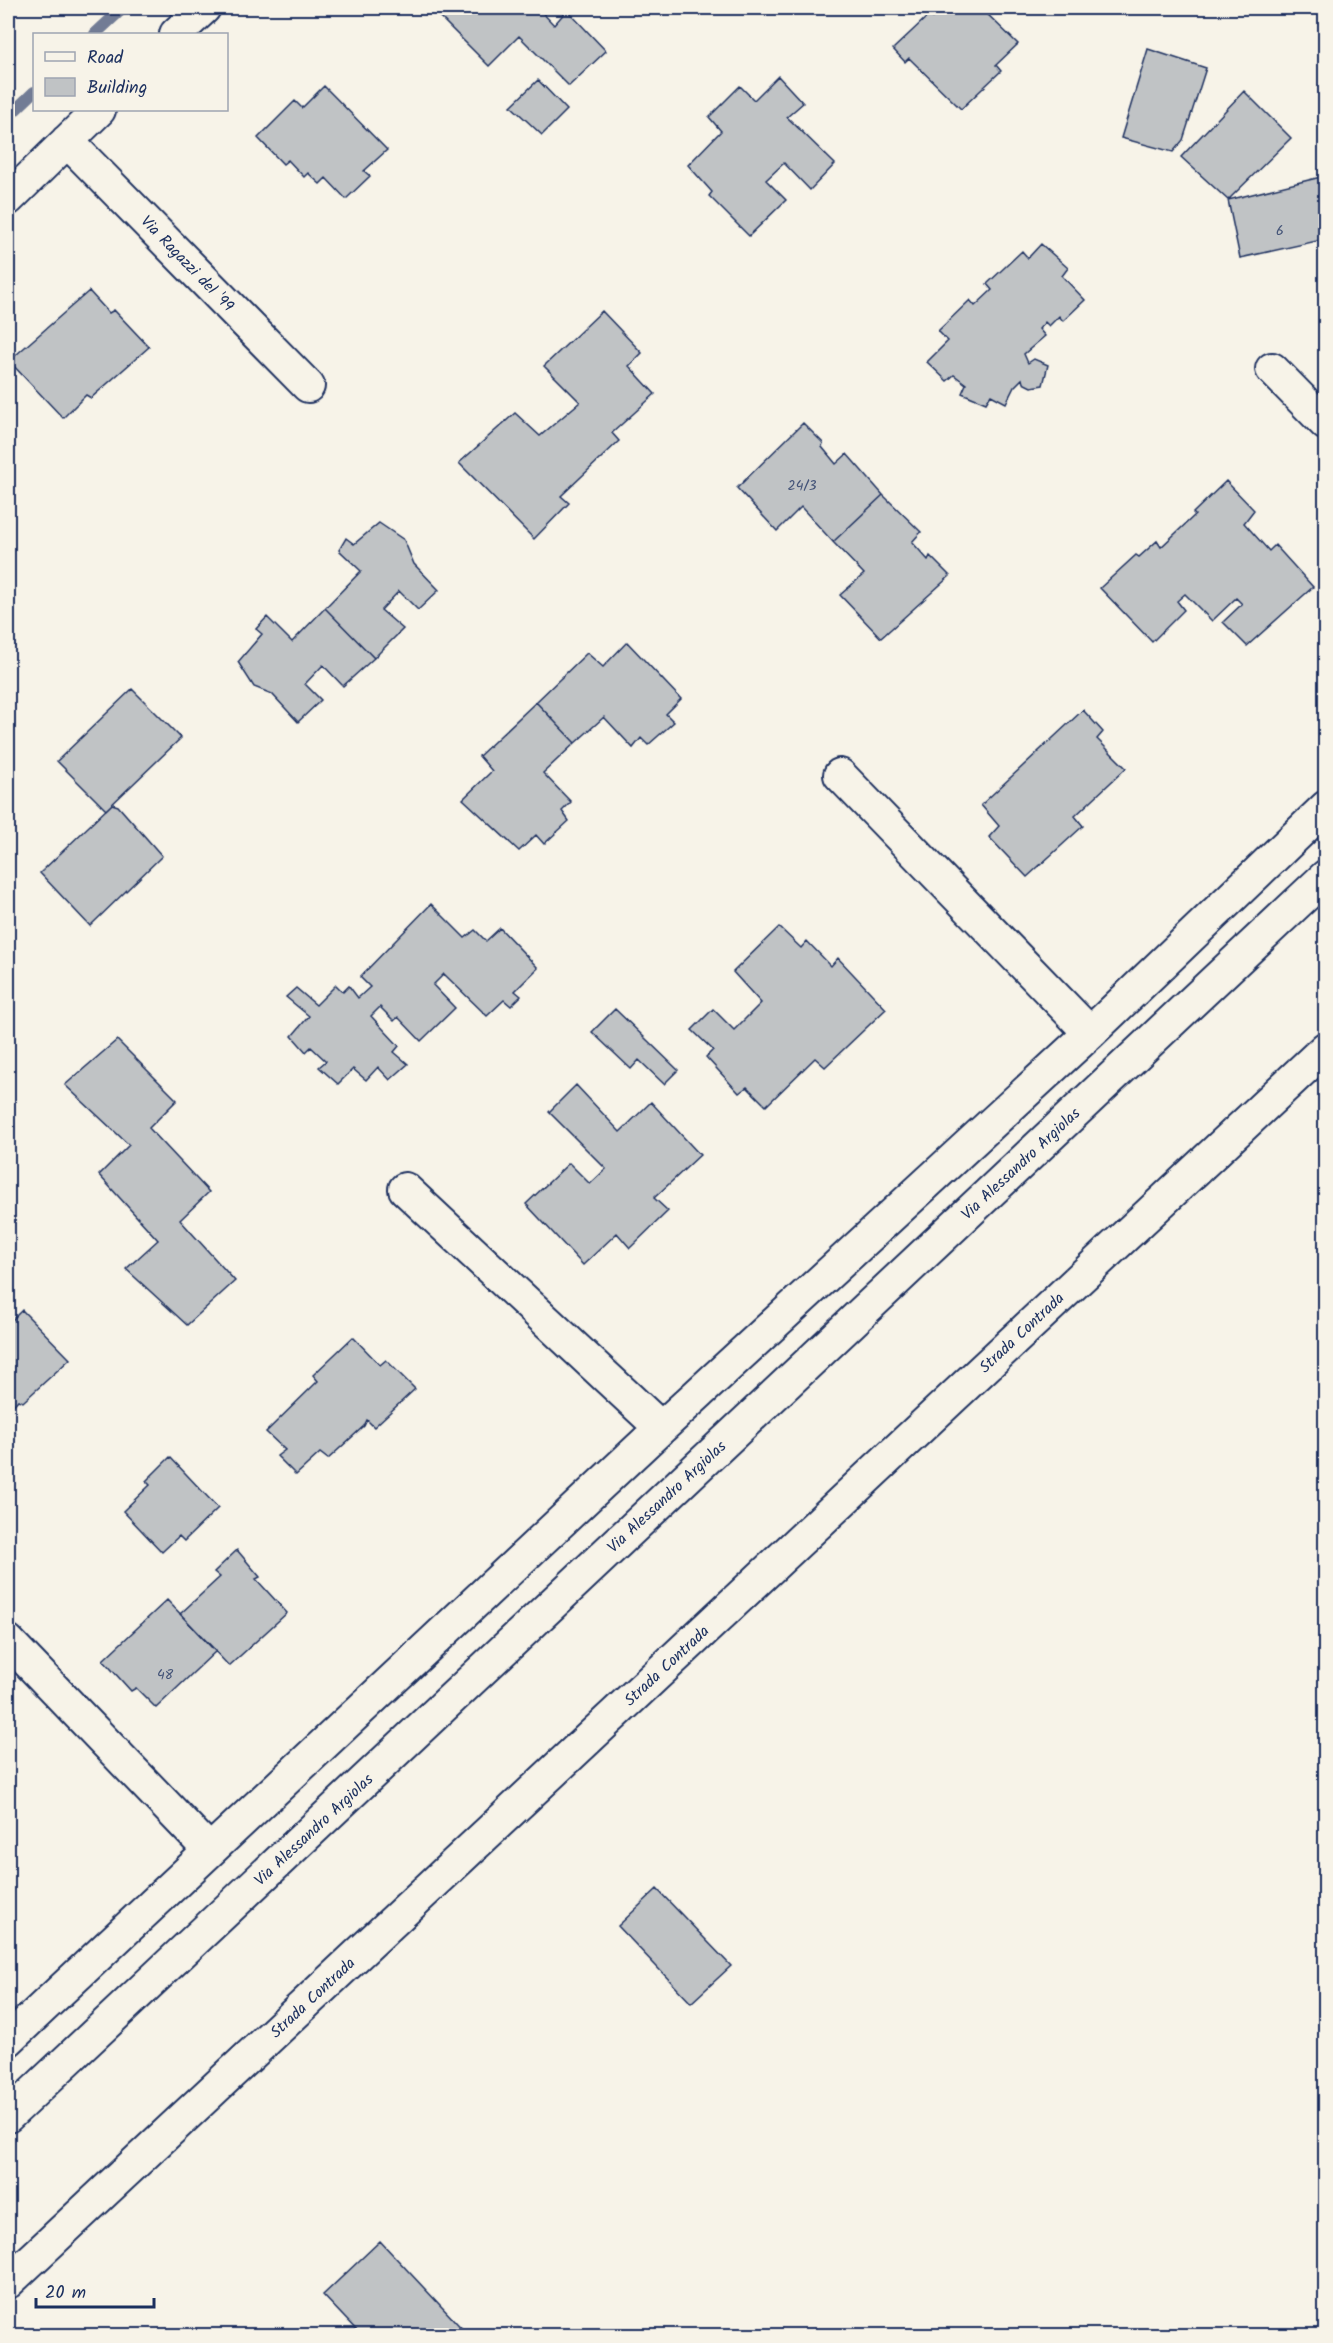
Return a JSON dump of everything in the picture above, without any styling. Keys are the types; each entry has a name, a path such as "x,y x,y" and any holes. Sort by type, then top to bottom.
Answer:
{"street":[{"path":"177,33 204,8"},
{"path":"8,199 98,111"},
{"name":"Via Ragazzi del '99","path":"67,141 308,386"},
{"path":"1272,369 1326,424"},
{"path":"840,775 1090,1033"},
{"path":"8,2040 661,1428 1090,1033 1326,807"},
{"name":"Via Alessandro Argiolas","path":"8,2116 1326,876"},
{"name":"Strada Contrada","path":"8,2282 1326,1048"},
{"path":"405,1189 661,1428"},
{"path":"8,1641 209,1850"}],"building":[{"path":"436,8 538,8 554,25 567,10 606,51 569,86 519,36 489,66 433,10"},
{"path":"945,8 981,8 1018,44 996,65 1001,71 961,109 909,58 905,62 893,49 930,14 933,18"},
{"path":"1148,49 1206,68 1183,140 1173,152 1121,138"},
{"path":"778,76 803,103 787,117 835,164 810,190 784,163 766,180 786,200 749,236 709,196 712,192 688,165 721,131 709,117 740,86 754,100"},
{"path":"538,80 567,110 542,135 511,106"},
{"path":"324,86 387,150 364,171 370,176 346,199 326,178 320,184 308,173 304,177 288,160 283,164 258,138 295,101 302,108"},
{"path":"1244,91 1291,138 1228,200 1181,157"},
{"path":"1321,177 1326,199 1326,239 1240,258 1228,200"},
{"path":"1041,244 1068,268 1062,276 1085,300 1063,321 1059,316 1049,326 1045,322 1039,329 1045,336 1024,354 1028,363 1034,359 1048,365 1043,385 1031,387 1023,383 1022,379 1014,387 1006,403 991,395 986,403 962,393 966,384 954,375 947,381 927,362 948,341 938,331 970,300 975,306 992,290 987,284 1022,251 1028,258"},
{"path":"89,291 109,313 114,310 149,347 91,398 86,395 63,418 9,361"},
{"path":"602,311 642,353 629,366 655,394 612,433 619,441 561,496 569,503 534,539 459,463 515,413 540,436 580,402 544,366"},
{"path":"803,423 823,443 822,447 836,464 847,454 883,495 833,542 801,507 777,531 737,488"},
{"path":"1226,481 1254,510 1244,523 1269,551 1275,545 1313,587 1247,646 1223,622 1242,604 1236,598 1212,621 1185,594 1177,601 1184,610 1152,642 1100,588 1136,555 1139,557 1157,541 1161,547"},
{"path":"883,495 921,532 912,542 928,560 930,556 950,576 881,638 840,595 864,574 833,542"},
{"path":"379,523 404,540 414,564 439,590 418,610 399,591 381,610 403,629 374,658 325,608 361,571 339,550 346,538 354,544"},
{"path":"325,608 374,658 343,686 323,665 305,684 321,700 298,722 272,694 254,687 238,662 262,634 256,629 267,617 292,642"},
{"path":"627,642 681,699 666,714 674,722 648,745 641,738 633,748 604,717 575,743 536,702 587,653 603,667"},
{"path":"132,689 181,738 106,810 57,761"},
{"path":"536,702 575,743 543,773 571,802 562,811 569,821 544,844 536,835 519,851 463,799 492,771 479,756"},
{"path":"1083,710 1103,732 1097,739 1126,768 1075,816 1083,826 1027,877 989,837 999,826 981,805"},
{"path":"112,804 118,806 162,856 90,926 40,873"},
{"path":"431,904 465,938 475,930 486,941 500,928 538,968 515,991 521,996 511,1006 504,1000 487,1016 444,974 433,985 455,1008 421,1041 398,1017 394,1021 380,1007 371,1016 399,1046 394,1052 408,1064 390,1080 378,1067 366,1080 353,1069 338,1084 319,1067 326,1061 311,1047 306,1052 292,1036 309,1016 286,997 296,988 316,1005 336,985 343,992 349,986 358,998 370,987 360,977"},
{"path":"779,927 801,948 807,941 831,966 838,958 886,1009 825,1067 815,1058 766,1106 747,1087 739,1093 706,1057 713,1050 692,1030 713,1009 734,1030 761,1003 733,972"},
{"path":"615,1009 678,1070 664,1084 639,1060 631,1069 592,1032"},
{"path":"117,1040 177,1100 149,1128 209,1192 180,1220 235,1281 187,1325 126,1269 158,1240 99,1175 129,1145 65,1085"},
{"path":"576,1085 620,1132 651,1102 700,1155 654,1198 668,1211 630,1248 617,1233 583,1265 526,1204 569,1163 590,1184 606,1169 549,1112"},
{"path":"22,1310 70,1359 23,1402 18,1400 8,1411 8,1324"},
{"path":"353,1337 380,1365 386,1360 415,1389 374,1427 367,1420 364,1426 328,1459 320,1453 296,1475 277,1456 285,1450 266,1432 318,1381 313,1375"},
{"path":"170,1457 218,1508 184,1541 179,1536 162,1552 123,1511 150,1485 146,1481"},
{"path":"237,1550 260,1577 256,1579 287,1613 229,1666 180,1614 220,1577 214,1572"},
{"path":"167,1600 216,1651 156,1708 136,1688 131,1691 103,1660"},
{"path":"657,1889 731,1966 691,2003 618,1926"},
{"path":"380,2241 469,2336 362,2336 323,2295"}],"waterway":[{"path":"96,33 123,8"},
{"path":"8,117 33,93"}]}
